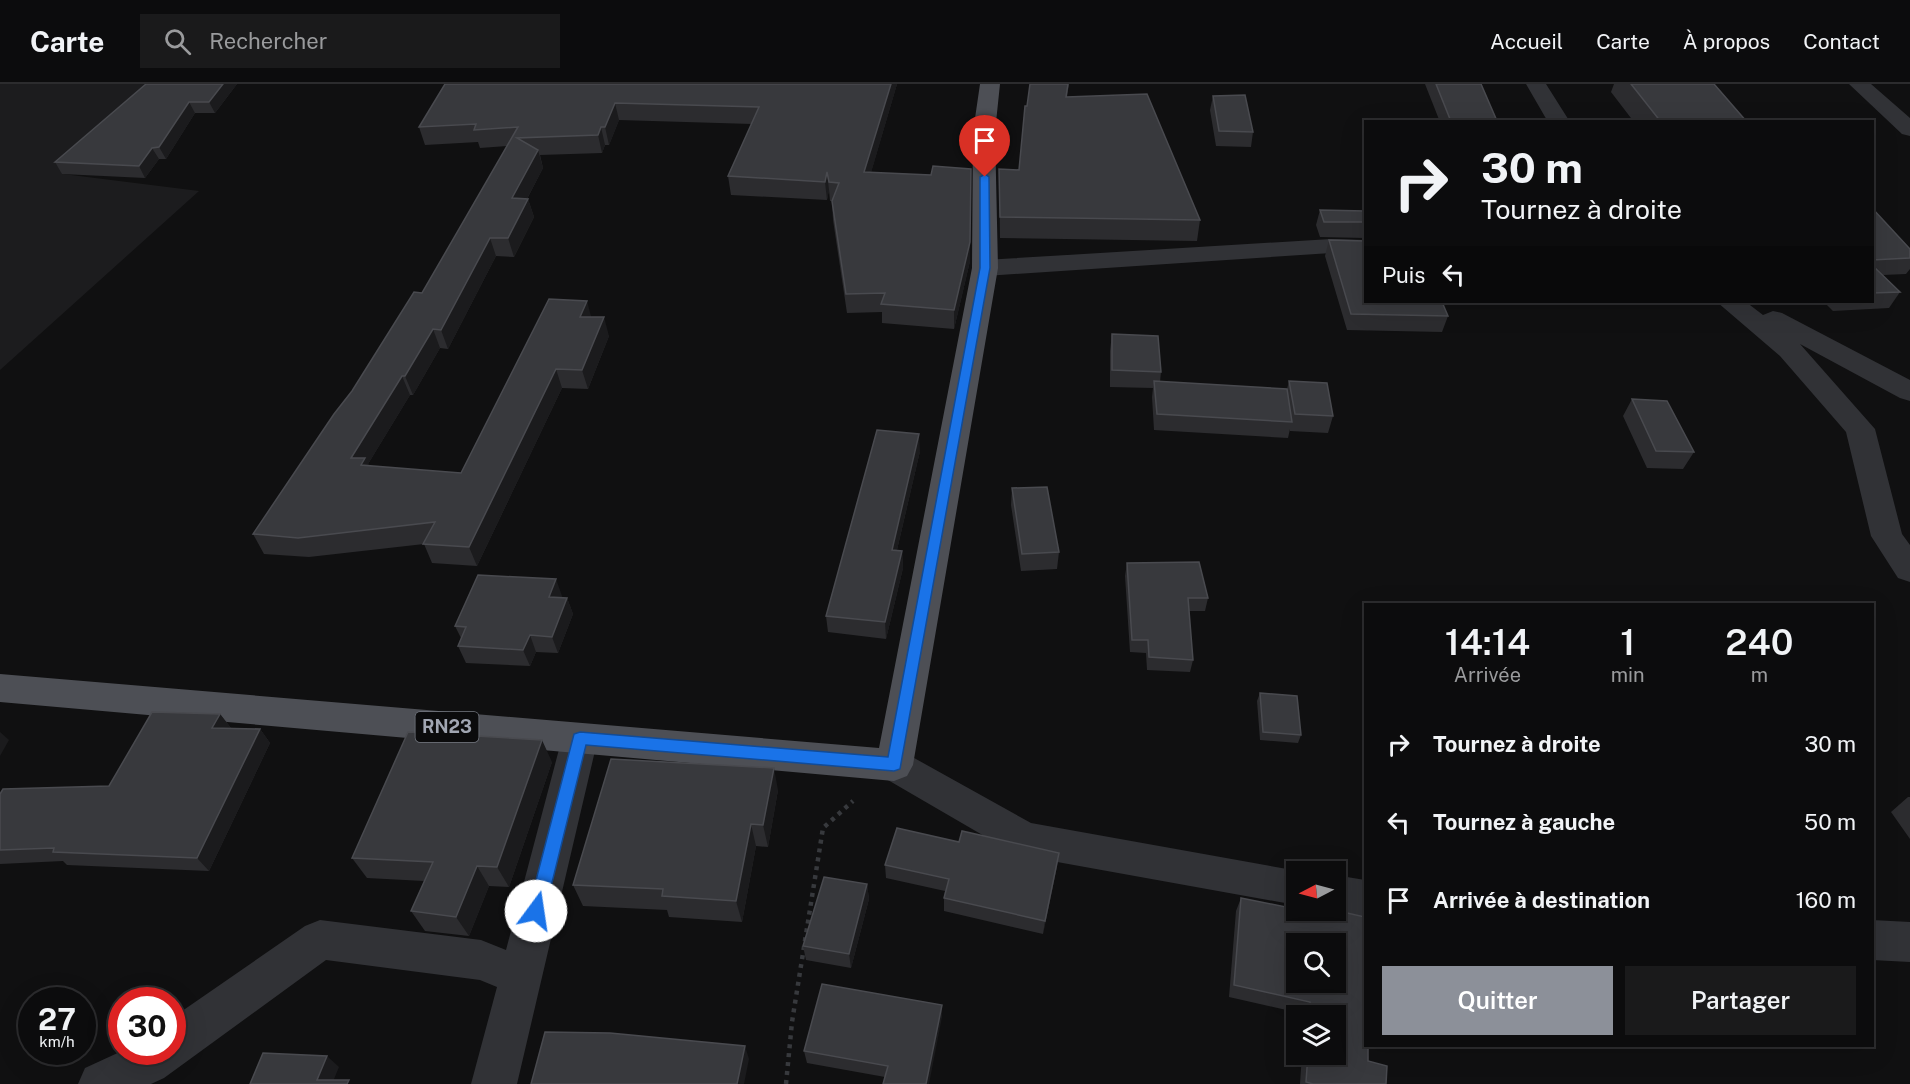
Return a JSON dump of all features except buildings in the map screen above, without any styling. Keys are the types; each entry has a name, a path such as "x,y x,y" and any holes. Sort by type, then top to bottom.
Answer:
{"main road":[{"path":"894,765 985,268 984,132 990,84"},
{"name":"RN23","path":"0,688 894,765"}],"street":[{"path":"1536,84 1558,120"},
{"path":"1859,84 1910,129"},
{"path":"985,268 1331,246 1364,248"},
{"path":"1731,303 1790,350 1860,429 1887,536 1910,570"},
{"path":"1742,303 1910,392"},
{"path":"494,1084 580,738"},
{"path":"894,765 1024,838 1286,885"},
{"path":"1346,896 1364,899"},
{"path":"186,1035 320,940 481,960 520,976"},
{"path":"1874,940 1910,942"},
{"path":"101,1084 142,1065"}],"path":[{"path":"786,1084 792,1022 823,828 894,765"}],"shaded area":[{"path":"0,84 158,84 63,174 199,191 0,370"}],"route":[{"path":"536,911 580,738 894,765 985,268 985,177"}]}
